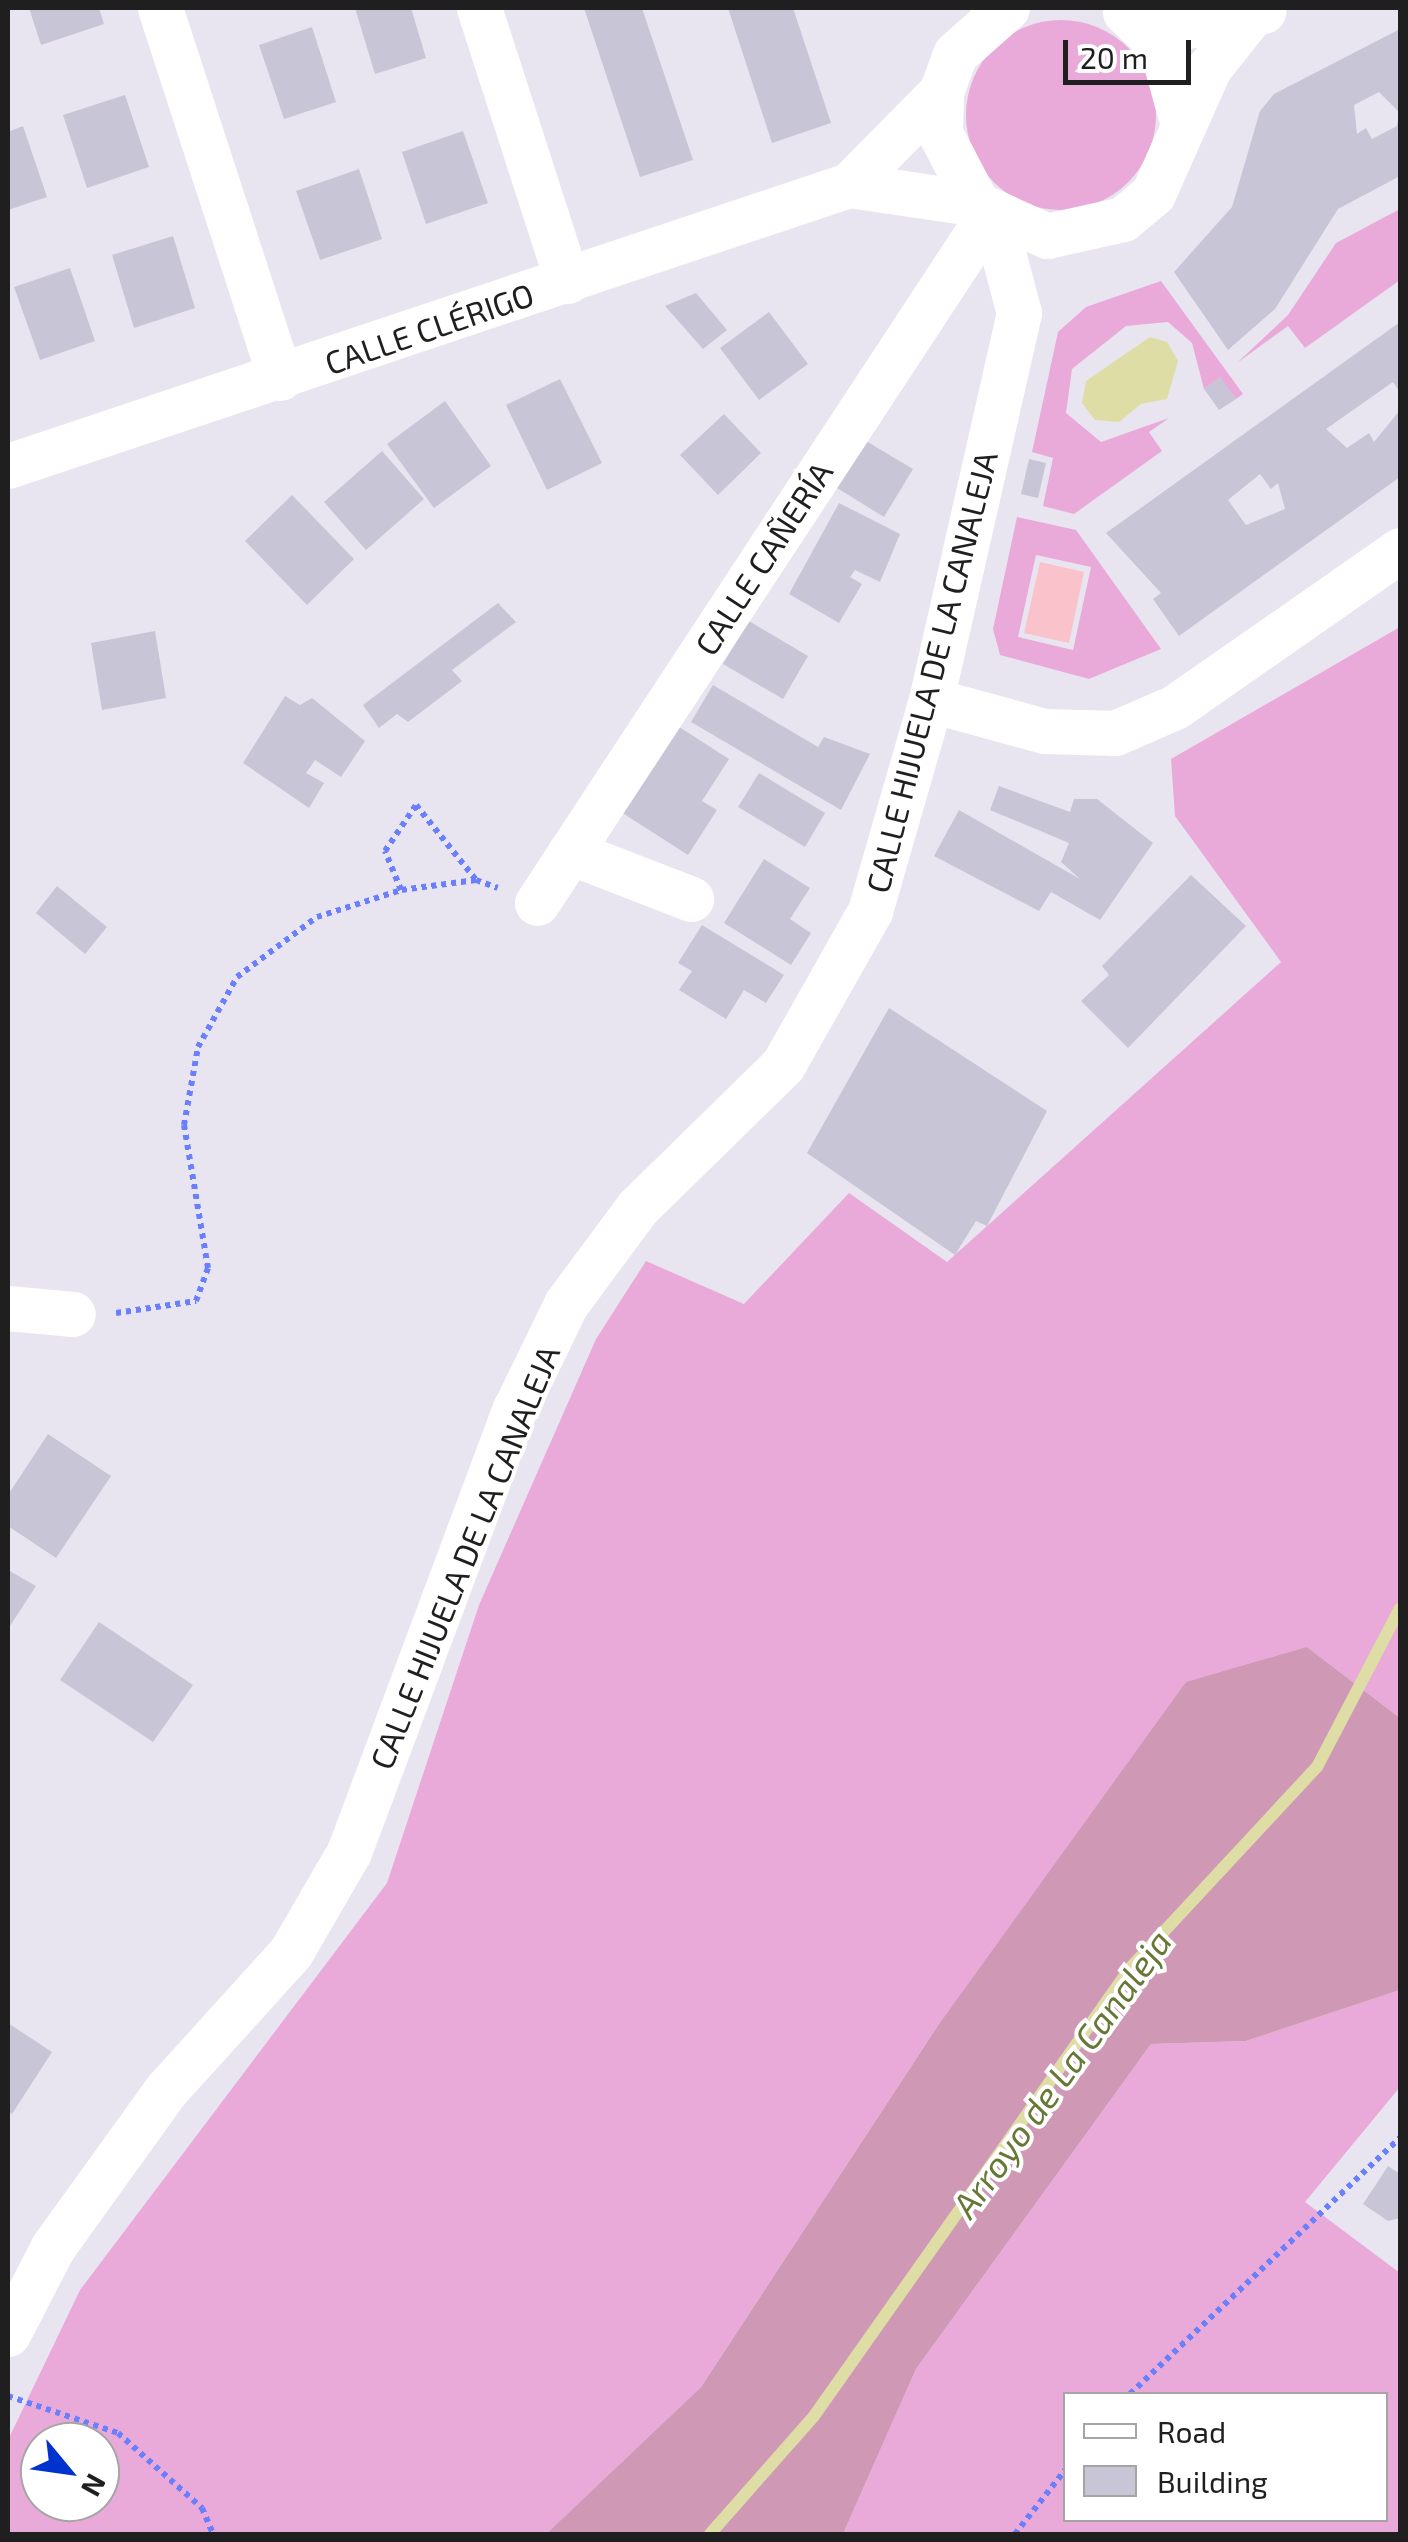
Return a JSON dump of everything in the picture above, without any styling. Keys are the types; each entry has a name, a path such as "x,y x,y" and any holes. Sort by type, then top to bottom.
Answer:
{"street":[{"path":"160,8 280,378"},
{"path":"479,8 567,281"},
{"path":"940,92 971,23 1007,8"},
{"name":"CALLE HIJUELA DE LA CANALEJA","path":"1123,10 1182,27 1259,14"},
{"name":"CALLE HIJUELA DE LA CANALEJA","path":"1123,10 1169,64 1182,121"},
{"name":"CALLE HIJUELA DE LA CANALEJA","path":"8,2334 52,2247 166,2090 291,1952 348,1852 515,1409 566,1304 637,1208 783,1065 870,911 930,700 1019,312 1087,234 1153,194 1182,121 1259,14"},
{"name":"CALLE CLÉRIGO","path":"8,466 849,185 940,92"},
{"name":"CALLE HIJUELA DE LA CANALEJA","path":"940,92 952,172 986,211 1019,312"},
{"name":"CALLE CLÉRIGO","path":"849,185 986,211"},
{"path":"986,211 1047,236 1087,234"},
{"name":"CALLE CAÑERÍA","path":"537,903 986,211"},
{"path":"930,700 1044,731 1115,734 1176,707 1400,550"},
{"path":"570,852 690,899"},
{"path":"8,1308 72,1314"}],"path":[{"path":"401,890 385,851 416,804 476,880"},
{"path":"72,1314 196,1301 208,1268 184,1125 198,1048 237,977 318,916 401,890 476,880 537,903"},
{"path":"1132,2392 1400,2138"},
{"path":"8,2396 118,2433 202,2508 213,2534"},
{"path":"1016,2534 1063,2473"}],"shaded area":[{"path":"1061,20 1097,28 1128,48 1148,79 1156,115 1148,151 1128,182 1097,202 1061,210 1025,202 994,182 974,151 966,115 974,79 994,48 1025,28"},
{"path":"1400,209 1400,280 1305,348 1288,326 1237,363 1288,315 1336,243"},
{"path":"1161,281 1243,394 1236,399 1220,378 1204,389 1192,343 1168,322 1126,326 1072,369 1066,413 1101,442 1169,418 1149,432 1162,451 1074,514 1043,506 1053,458 1032,452 1058,332 1086,307"},
{"path":"1150,337 1167,342 1178,361 1167,399 1141,404 1119,422 1095,420 1082,403 1086,381"},
{"path":"1017,517 1076,530 1161,649 1089,679 1000,655 993,629","holes":["1036,555 1091,567 1073,650 1018,637"]},
{"path":"1040,562 1084,572 1069,643 1024,633"},
{"path":"1400,627 1400,1718 1307,1647 937,2027 701,2387 546,2534 8,2534 8,2440 80,2290 387,1883 479,1605 596,1339 646,1261 744,1304 849,1193 947,1262 1281,962 1175,816 1171,759"},
{"path":"1307,1647 1400,1718 1400,1990 1246,2041 1151,2044 916,2369 843,2534 546,2534 701,2387 937,2027 1186,1682"},
{"path":"1400,1990 1400,2087 1305,2202 1400,2273 1400,2534 843,2534 916,2369 1151,2044 1246,2041"}],"building":[{"path":"29,8 99,8 104,24 41,45"},
{"path":"355,8 411,8 426,58 375,74"},
{"path":"584,8 642,8 693,160 640,177"},
{"path":"728,8 793,8 831,123 772,143"},
{"path":"312,27 336,102 284,119 259,45"},
{"path":"1400,29 1400,176 1338,209 1275,309 1228,350 1174,272 1232,207 1260,111 1274,94","holes":["1379,92 1399,112 1397,126 1372,139 1366,128 1357,134 1354,105"]},
{"path":"125,95 149,167 87,188 63,115"},
{"path":"23,126 47,197 8,210 8,132"},
{"path":"463,131 488,203 426,224 402,152"},
{"path":"359,169 382,239 320,260 296,191"},
{"path":"173,236 195,308 134,328 112,255"},
{"path":"70,268 95,341 40,360 14,287"},
{"path":"696,293 727,330 703,349 665,306"},
{"path":"769,312 808,364 759,400 720,348"},
{"path":"1400,322 1400,392 1393,382 1326,429 1347,448 1369,433 1374,442 1400,410 1400,477 1179,636 1153,599 1161,593 1106,533","holes":["1260,474 1271,489 1278,483 1285,509 1246,525 1228,500"]},
{"path":"1220,377 1236,399 1219,410 1204,389"},
{"path":"560,379 602,463 547,490 506,405"},
{"path":"445,401 491,466 434,508 387,444"},
{"path":"724,414 761,453 718,495 680,455"},
{"path":"866,441 913,469 884,517 837,488"},
{"path":"382,451 424,499 366,550 324,502"},
{"path":"1029,459 1046,463 1038,498 1021,494"},
{"path":"292,495 354,559 307,605 245,541"},
{"path":"839,503 900,534 880,582 855,570 850,577 862,584 839,623 789,594"},
{"path":"498,603 516,622 452,670 462,681 408,722 397,714 379,728 363,705"},
{"path":"749,621 808,656 783,699 723,664"},
{"path":"155,631 166,698 102,710 91,643"},
{"path":"713,685 818,747 824,737 870,754 841,810 691,722"},
{"path":"285,696 300,705 312,698 365,741 341,777 315,760 306,773 324,783 309,808 243,763"},
{"path":"676,725 729,759 702,801 717,810 688,855 621,812"},
{"path":"759,773 825,813 805,847 738,807"},
{"path":"999,786 1070,812 1074,799 1097,799 1153,843 1100,920 1051,892 1039,911 934,856 959,810 1080,879 1061,862 1069,843 990,810"},
{"path":"764,859 810,888 790,919 811,933 791,965 724,923"},
{"path":"1191,875 1246,926 1128,1048 1081,1001 1109,975 1102,966"},
{"path":"57,886 107,927 85,954 36,913"},
{"path":"702,925 784,975 766,1003 744,990 726,1019 679,990 692,971 678,963"},
{"path":"889,1008 1047,1111 987,1226 976,1221 955,1255 807,1153"},
{"path":"48,1434 111,1476 56,1558 8,1526 8,1495"},
{"path":"8,1570 36,1586 8,1629"},
{"path":"99,1622 193,1685 153,1742 60,1680"},
{"path":"8,2023 52,2052 12,2114 8,2111"},
{"path":"1388,2166 1400,2174 1400,2218 1388,2221 1363,2204"}],"waterway":[{"name":"Arroyo de La Canaleja","path":"710,2534 814,2416 1130,1968 1317,1767 1400,1608"}]}
